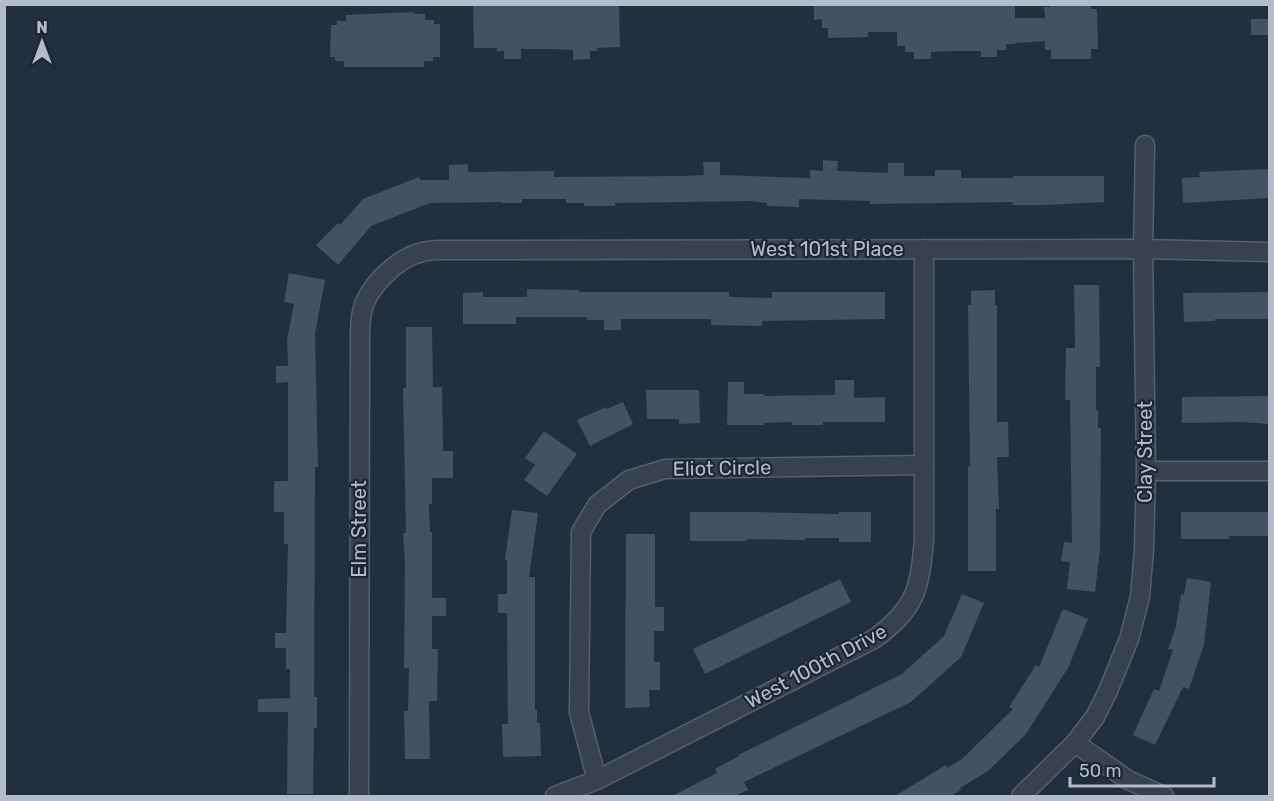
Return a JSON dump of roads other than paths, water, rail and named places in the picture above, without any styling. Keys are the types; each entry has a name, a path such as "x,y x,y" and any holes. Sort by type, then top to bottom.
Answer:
{"street":[{"name":"Clay Street","path":"1021,796 1075,743 1095,717 1108,691 1136,616 1144,549 1146,471 1144,145"},
{"name":"West 100th Drive","path":"555,796 597,780 874,639 895,624 908,609 916,590 924,539 924,249"},
{"name":"West 101st Place","path":"390,272 406,258 422,252 442,250 1143,249 1269,252"},
{"name":"Elm Street","path":"359,796 360,340 362,311 367,297 376,282 390,272"},
{"name":"Eliot Circle","path":"597,780 579,712 581,532 597,505 629,480 665,469 924,465"},
{"path":"1146,471 1269,471"},
{"path":"1075,743 1128,780 1164,796"}]}
